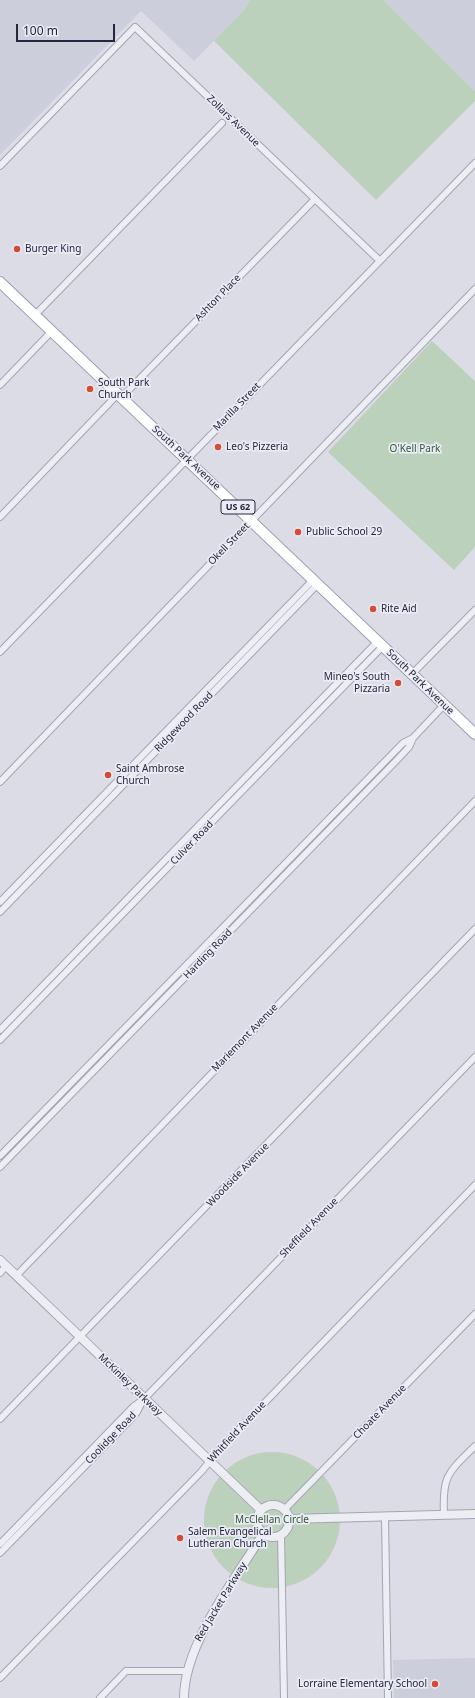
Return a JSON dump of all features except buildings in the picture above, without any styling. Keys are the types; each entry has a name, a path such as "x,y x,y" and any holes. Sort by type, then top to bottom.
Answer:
{"main road":[{"name":"South Park Avenue","path":"0,282 252,520 475,734"}],"street":[{"name":"Zollars Avenue","path":"0,166 135,27 380,261"},
{"path":"35,315 222,123"},
{"name":"Marilla Street","path":"0,652 475,162"},
{"name":"Ashton Place","path":"0,517 315,199"},
{"name":"Okell Street","path":"0,782 475,289"},
{"path":"0,385 52,331"},
{"name":"Ridgewood Road","path":"0,912 106,802 170,732 316,582"},
{"path":"412,674 475,610"},
{"name":"Culver Road","path":"0,1030 380,644"},
{"name":"Culver Road","path":"0,1040 380,644"},
{"name":"Harding Road","path":"0,1167 409,747 413,738 444,705"},
{"name":"Ridgewood Road","path":"0,902 101,798 170,732"},
{"name":"Harding Road","path":"0,1156 402,743 413,738"},
{"path":"101,798 106,802"},
{"name":"Mariemont Avenue","path":"16,1276 475,801"},
{"path":"326,821 332,827"},
{"path":"35,865 40,870"},
{"path":"272,876 278,882"},
{"path":"221,929 227,935"},
{"name":"Woodside Avenue","path":"0,1419 81,1338 475,929"},
{"path":"168,983 174,989"},
{"path":"114,1038 121,1044"},
{"name":"Sheffield Avenue","path":"144,1399 475,1057"},
{"path":"63,1092 69,1097"},
{"path":"11,1145 16,1151"},
{"name":"Whitfield Avenue","path":"0,1678 201,1472 475,1185"},
{"name":"McKinley Parkway","path":"0,1260 261,1510"},
{"path":"0,1273 6,1266"},
{"name":"Choate Avenue","path":"284,1510 475,1314"},
{"name":"Coolidge Road","path":"0,1544 137,1412 144,1399"},
{"path":"444,1515 443,1491 447,1476 475,1446"},
{"name":"Coolidge Road","path":"0,1553 64,1483"},
{"path":"272,1505 284,1510 289,1519 288,1526 281,1534 271,1537 263,1534 257,1523 258,1515 261,1510 272,1505"},
{"path":"289,1519 384,1518 475,1514"},
{"path":"384,1518 388,1698"},
{"name":"Red Jacket Parkway","path":"184,1698 186,1672 201,1634 263,1534"},
{"path":"281,1534 284,1698"},
{"path":"100,1698 126,1671 186,1672"}],"shaded area":[{"path":"0,0 250,0 244,10 194,61 141,11 0,155"},
{"path":"384,0 475,0 475,91"},
{"name":"Lorraine Elementary School","path":"475,1658 475,1698 394,1698 393,1660"}],"green space":[{"path":"250,0 384,0 475,91 475,101 376,200 214,41 244,10"},
{"name":"O'Kell Park","path":"432,341 475,381 475,547 454,570 328,452"},
{"name":"McClellan Circle","path":"272,1452 285,1453 298,1457 320,1472 335,1494 339,1507 339,1533 335,1546 320,1568 298,1583 285,1587 272,1588 259,1587 246,1583 224,1568 209,1546 205,1533 204,1520 205,1507 209,1494 224,1472 246,1457 259,1453"}],"place":[{"name":"Burger King","path":"17,249"},
{"name":"South Park Church","path":"90,389"},
{"name":"Leo's Pizzeria","path":"218,447"},
{"name":"Public School 29","path":"298,532"},
{"name":"Rite Aid","path":"373,609"},
{"name":"Mineo's South Pizzaria","path":"398,683"},
{"name":"Saint Ambrose Church","path":"108,775"},
{"name":"Salem Evangelical Lutheran Church","path":"180,1538"},
{"name":"Lorraine Elementary School","path":"435,1684"}]}
